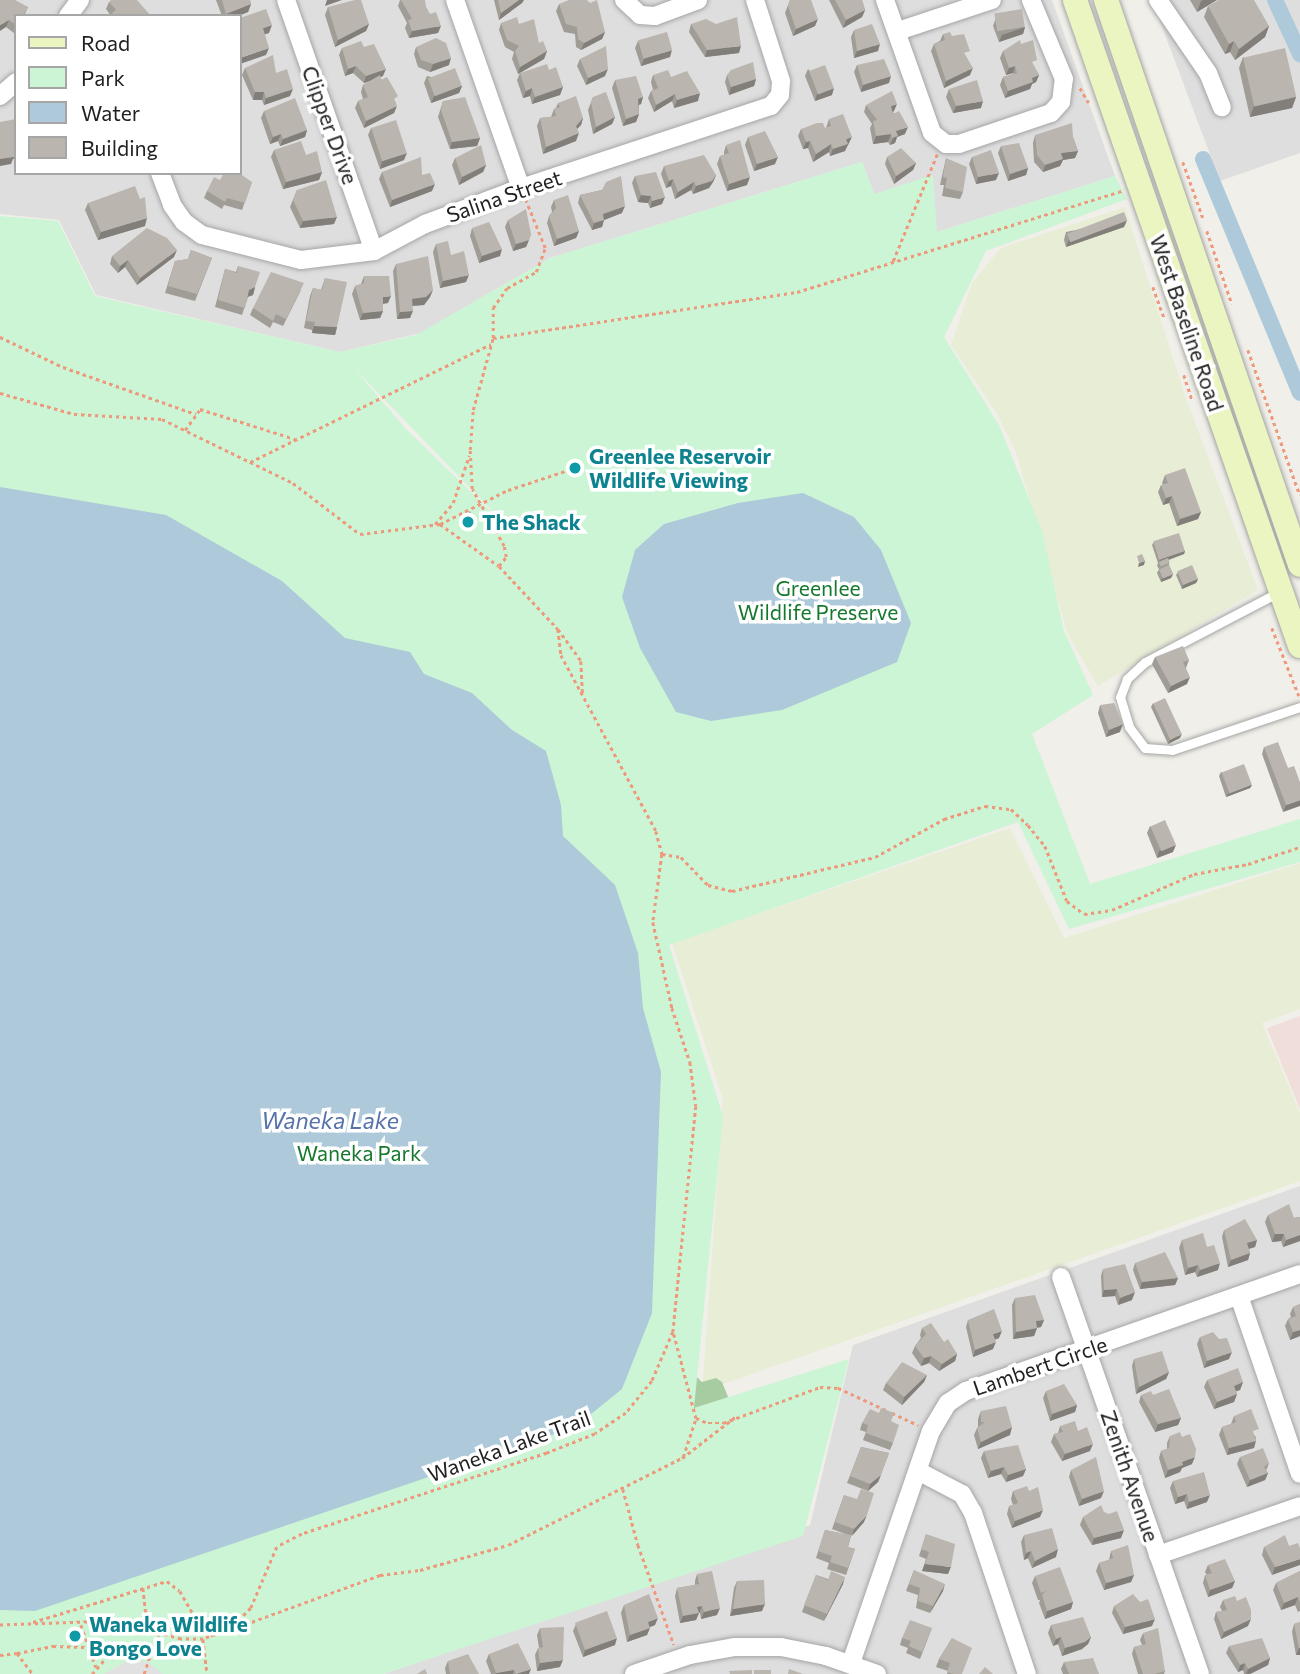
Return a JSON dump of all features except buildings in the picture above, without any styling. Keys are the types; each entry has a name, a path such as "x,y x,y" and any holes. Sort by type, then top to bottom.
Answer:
{"main road":[{"name":"West Baseline Road","path":"1075,0 1300,646"},
{"name":"West Baseline Road","path":"1106,0 1300,565"},
{"path":"1263,540 1288,531"}],"street":[{"name":"Clipper Drive","path":"286,0 374,251"},
{"path":"456,0 521,188"},
{"path":"624,0 640,15 655,16 698,0"},
{"name":"Salina Street","path":"161,175 172,205 184,222 202,235 301,260 374,251 425,224 521,188 771,106 780,95 781,80 755,0"},
{"path":"886,0 932,133 944,143 959,144 1051,113 1061,102 1064,79 1031,0"},
{"path":"898,31 992,0"},
{"path":"1158,0 1208,73 1222,107"},
{"path":"0,96 14,84"},
{"name":"Lambert Circle","path":"851,1663 931,1431 948,1403 966,1391 1300,1274"},
{"name":"Zenith Avenue","path":"1061,1277 1200,1674"},
{"path":"1238,1296 1300,1474"},
{"path":"918,1471 962,1494 973,1514 1027,1674"},
{"path":"1158,1555 1300,1506"},
{"path":"634,1674 678,1658 735,1647 781,1647 851,1663 877,1674"}],"lane":[{"path":"1281,591 1145,662 1127,679 1119,697 1129,727 1145,748 1172,750 1300,707"}],"path":[{"path":"893,261 944,143"},
{"path":"493,338 797,292 1139,186"},
{"path":"499,566 506,557 504,547 472,489 470,450 473,410 493,338 491,323 498,298 536,272 545,248 521,188"},
{"path":"0,337 63,367 196,414"},
{"path":"250,462 491,344"},
{"path":"0,393 74,414 162,419 292,483 360,534 440,524 508,490 574,468"},
{"path":"185,430 200,409 297,440"},
{"path":"435,525 453,503 470,450"},
{"name":"Waneka Lake Trail","path":"440,524 499,566 558,629 581,661 583,697"},
{"name":"Waneka Lake Trail","path":"0,1625 81,1625 115,1621 159,1633 203,1639 213,1636 229,1630 251,1608 278,1547 302,1534 595,1434 626,1413 652,1381 673,1332 696,1106 690,1062 653,922 662,854 656,831 561,655 558,629"},
{"path":"662,854 681,857 708,885 732,891 876,858 944,819 985,806 998,807 1010,809 1045,846 1067,901 1084,914 1112,910 1194,874 1248,864 1300,847"},
{"path":"673,1332 696,1418 682,1458"},
{"path":"696,1418 708,1423 735,1417 800,1391 838,1388 931,1431"},
{"path":"229,1630 268,1619 380,1575 420,1570 508,1545 682,1458 735,1417"},
{"path":"623,1488 638,1545 678,1658"},
{"path":"29,1623 167,1581 174,1585 213,1636"},
{"path":"143,1588 148,1630"},
{"path":"81,1625 96,1667"},
{"path":"144,1674 159,1633"},
{"path":"203,1639 207,1674"},
{"path":"0,1655 53,1646 91,1647 115,1654 152,1649"},
{"path":"17,1653 33,1674"},
{"path":"92,1674 96,1667 115,1654"}],"shaded area":[{"path":"0,0 1052,0 1115,176 937,232 874,194 862,162 550,258 421,333 340,352 96,295 59,220 0,214"},
{"path":"1152,0 1300,0 1300,153 1220,181"},
{"path":"1300,1016 1300,1109 1267,1028"},
{"path":"1300,1186 1300,1674 384,1674 810,1525 853,1345"},
{"path":"129,1660 148,1662 162,1674 104,1674"}],"green space":[{"name":"Waneka Park","path":"862,162 874,194 933,175 937,232 1115,176 1127,199 986,251 944,337 999,425 1042,531 1064,631 1093,695 1032,734 1090,884 1300,819 1300,862 1069,929 1018,822 669,945 723,1116 694,1408 849,1359 803,1536 383,1674 0,1674 0,216 58,221 95,296 340,352 416,335 550,258","holes":["352,366 506,525 405,428"]},
{"path":"1125,207 1184,393 1258,590 1098,686 1068,635 1016,452 996,412 951,345 972,283 1001,248"},
{"path":"1010,828 1064,938 1300,863 1300,1009 1262,1023 1300,1113 1300,1181 709,1389 703,1381 723,1099 672,943"},
{"path":"696,1376 702,1382 716,1378 722,1382 732,1407 703,1421 675,1383"}],"water":[{"name":"Waneka Lake","path":"0,487 166,515 282,581 345,638 410,652 424,674 472,693 512,730 546,751 561,805 563,836 615,885 638,953 643,1008 661,1072 652,1313 622,1389 575,1427 35,1611 0,1610"},
{"path":"803,493 854,517 881,550 911,623 897,662 782,710 711,721 676,712 640,648 622,597 635,550 664,524 738,503"}],"waterway":[{"path":"1275,0 1300,54"},
{"path":"1203,159 1300,393"}],"place":[{"name":"Greenlee Reservoir Wildlife Viewing","path":"575,468"},
{"name":"The Shack","path":"468,522"},
{"name":"Waneka Wildlife Bongo Love","path":"75,1636"}],"park label":[{"name":"Greenlee Wildlife Preserve","path":"818,600"}]}
